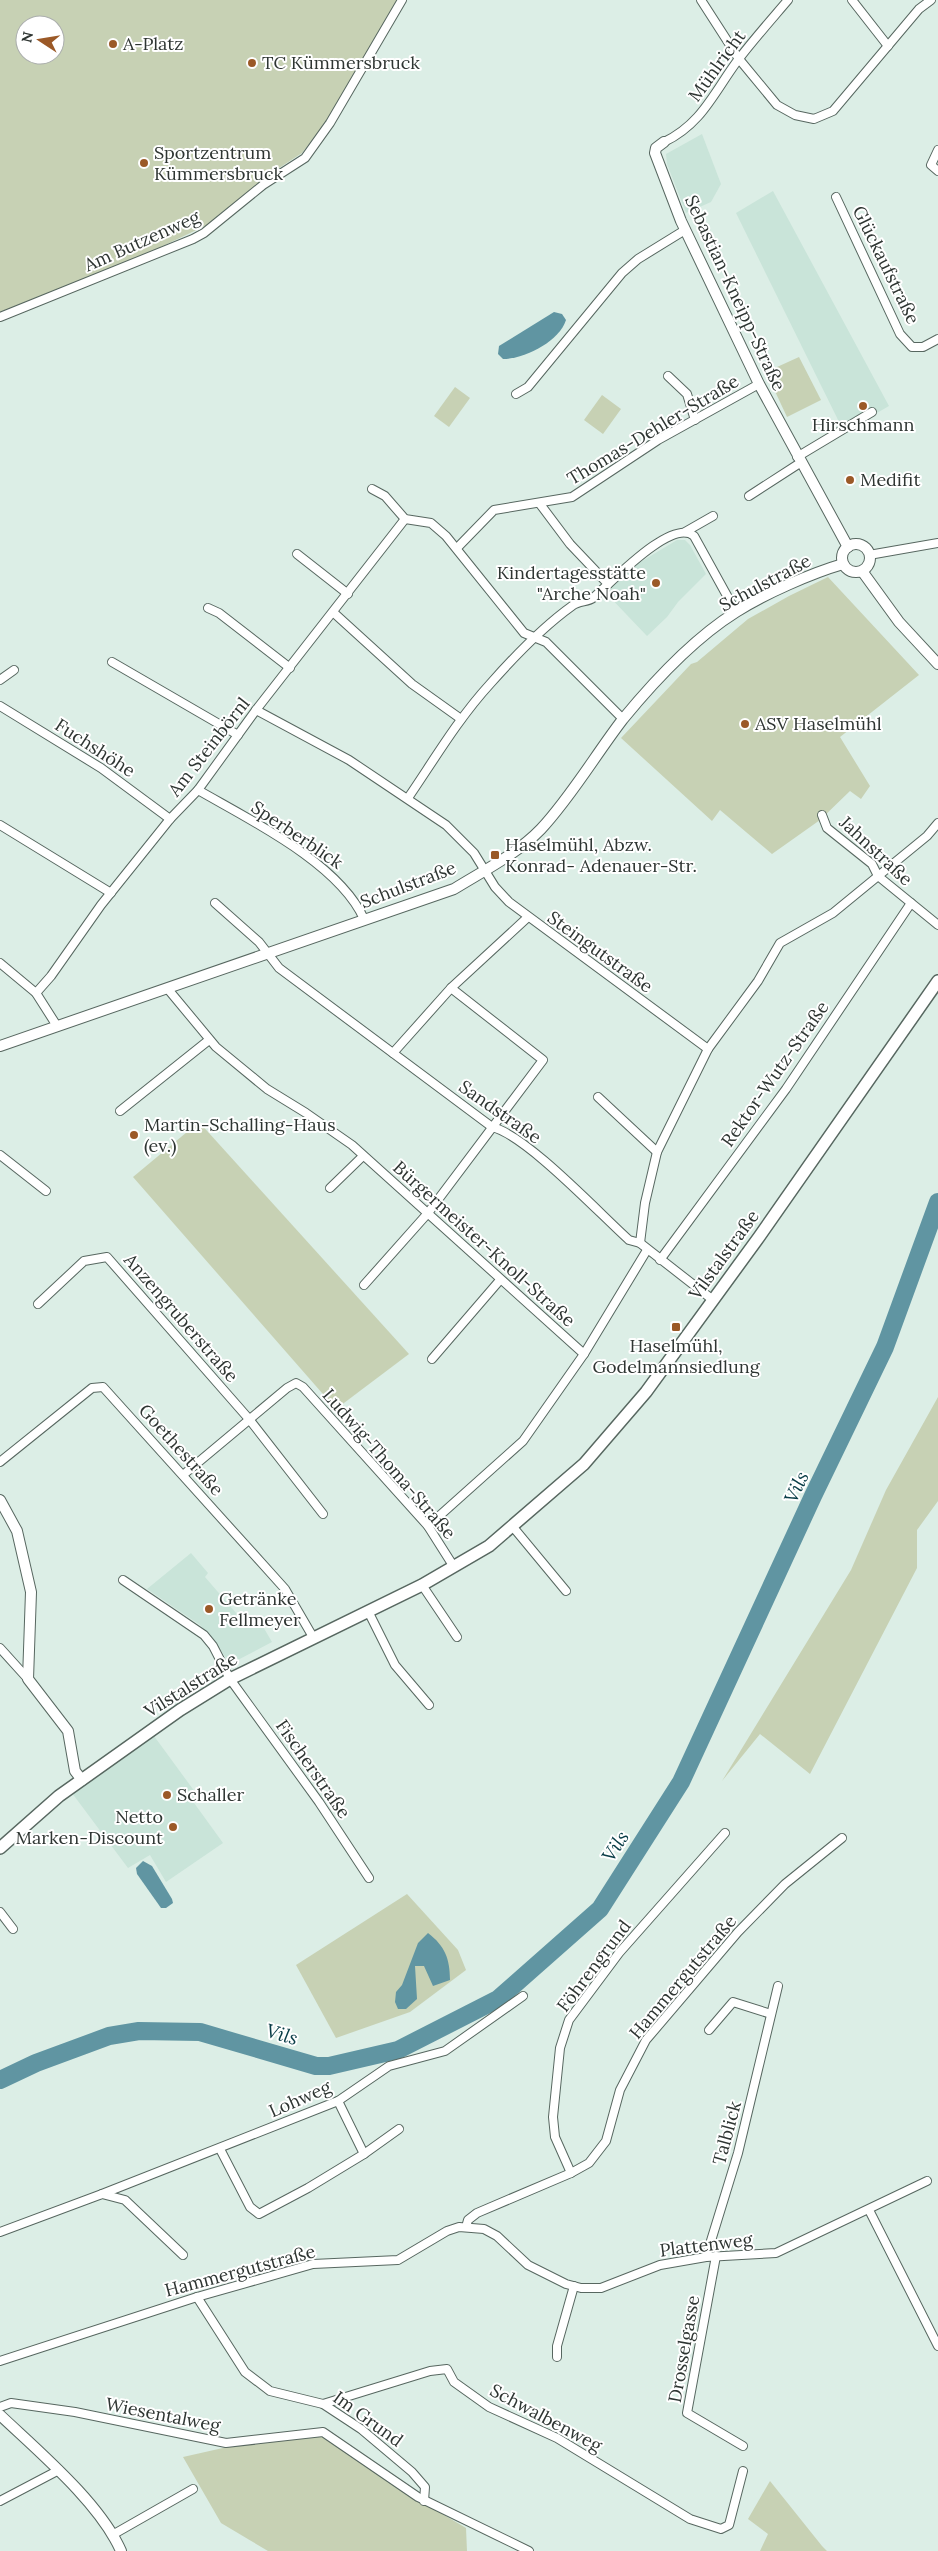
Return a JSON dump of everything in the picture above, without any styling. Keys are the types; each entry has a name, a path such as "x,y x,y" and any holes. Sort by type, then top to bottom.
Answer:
{"main road":[{"name":"Vilstalstraße","path":"0,1848 59,1796 180,1710 230,1679 312,1637 422,1585 454,1567 513,1527 584,1464 646,1392 938,981"}],"street":[{"name":"Am Butzenweg","path":"0,318 193,239 263,185 294,167 305,158 330,124 402,0"},
{"path":"701,0 739,59 777,105 795,115 814,119 833,111 919,9 931,0"},
{"name":"Mühlricht","path":"664,142 690,127 739,59 788,0"},
{"path":"852,0 888,46"},
{"name":"Sebastian-Kneipp-Straße","path":"664,142 656,148 655,153 685,230 759,384 848,547"},
{"path":"938,150 931,162 931,165 938,171"},
{"name":"Glückaufstraße","path":"836,197 900,334 912,347 923,347 938,339"},
{"path":"516,394 528,387 622,273 638,259 685,230"},
{"path":"668,376 687,394 695,420"},
{"name":"Thomas-Dehler-Straße","path":"457,548 494,510 540,504 572,497 658,440 759,384"},
{"path":"749,496 799,460 872,412"},
{"path":"372,489 385,496 406,519 430,523 457,548 524,633 546,642 623,720"},
{"path":"540,504 570,544 608,584"},
{"path":"408,798 461,719 489,685 535,639 574,604 592,599 637,559 674,534 685,532 713,516"},
{"name":"Am Steinbörnl","path":"36,993 51,976 111,893 170,819 198,790 256,710 406,519"},
{"path":"685,532 694,536 736,612"},
{"path":"869,555 938,544"},
{"path":"862,571 869,562 869,555 861,545 848,547 842,554 843,564 849,570 862,571 899,622 938,664"},
{"path":"296,554 348,594"},
{"name":"Schulstraße","path":"0,1046 266,952 454,889 512,853 541,829 623,720 676,662 736,612 821,570 843,564"},
{"path":"208,608 220,614 290,668"},
{"path":"334,613 412,684 461,719"},
{"path":"112,662 238,735"},
{"path":"0,680 14,670"},
{"name":"Fuchshöhe","path":"0,706 102,768 170,819"},
{"name":"Steingutstraße","path":"256,710 349,760 446,825 474,853 509,902 708,1049"},
{"name":"Sperberblick","path":"198,790 260,826 324,870 350,896 364,919"},
{"name":"Jahnstraße","path":"822,816 827,828 872,864 878,876 938,925"},
{"path":"640,1243 645,1204 658,1152 708,1049 758,981 780,943 833,913 926,836 938,823"},
{"path":"0,824 111,893"},
{"name":"Sandstraße","path":"215,903 259,942 279,968 492,1127 500,1129 526,1146 628,1240 640,1243 713,1300"},
{"name":"Rektor-Wutz-Straße","path":"660,1260 786,1089 911,903"},
{"path":"393,1053 451,988 528,917"},
{"path":"0,963 36,993 58,1026"},
{"name":"Bürgermeister-Knoll-Straße","path":"167,988 209,1040 267,1089 352,1145 584,1354"},
{"path":"364,1285 428,1213 543,1060 451,988"},
{"path":"120,1111 209,1040"},
{"path":"598,1097 658,1152"},
{"path":"0,1155 46,1191"},
{"path":"330,1188 363,1156"},
{"path":"428,1526 523,1441 584,1354 647,1250"},
{"name":"Anzengruberstraße","path":"38,1304 84,1261 107,1257 249,1419"},
{"path":"432,1359 500,1280"},
{"name":"Ludwig-Thoma-Straße","path":"249,1419 287,1388 296,1383 303,1387 428,1526 454,1567"},
{"name":"Goethestraße","path":"0,1462 97,1386 103,1387 285,1589 312,1637"},
{"path":"183,1475 249,1419 323,1514"},
{"path":"0,1500 17,1531 31,1592 28,1679"},
{"path":"513,1527 566,1591"},
{"name":"Fischerstraße","path":"123,1580 204,1635 230,1679 319,1802 369,1878"},
{"path":"422,1585 457,1637"},
{"path":"368,1611 395,1665 429,1705"},
{"path":"0,1648 28,1679 68,1731 75,1771 82,1780"},
{"name":"Föhrengrund","path":"571,2174 555,2137 553,2117 560,2048 569,2020 619,1953 725,1833"},
{"name":"Hammergutstraße","path":"0,2361 197,2297 313,2264 398,2260 447,2231 466,2227 468,2220 477,2213 571,2174 589,2163 606,2141 620,2090 646,2040 738,1932 785,1884 842,1838"},
{"path":"0,1912 13,1929"},
{"name":"Talblick","path":"706,2257 738,2153 778,1986"},
{"name":"Lohweg","path":"0,2232 220,2149 338,2101 389,2066 446,2051 523,1996"},
{"path":"709,2030 733,2002 771,2014"},
{"path":"338,2101 364,2154"},
{"path":"220,2149 250,2207 259,2214 308,2188 364,2154 399,2129"},
{"name":"Plattenweg","path":"466,2227 484,2229 497,2236 528,2265 574,2286 601,2288 660,2264 706,2257 776,2252 869,2210 927,2181"},
{"path":"102,2194 125,2200 183,2255"},
{"path":"869,2210 938,2346"},
{"name":"Drosselgasse","path":"716,2256 688,2413 743,2446"},
{"path":"557,2357 557,2346 574,2286"},
{"name":"Im Grund","path":"197,2297 245,2372 270,2391 323,2404 362,2429 412,2472 425,2487 424,2501"},
{"name":"Schwalbenweg","path":"323,2404 430,2371 447,2369 454,2382 489,2407 557,2438 690,2519 721,2529 729,2525 743,2471"},
{"name":"Wiesentalweg","path":"0,2407 11,2403 75,2412 226,2443 323,2432 424,2501 529,2551"},
{"path":"0,2414 59,2470 114,2534 121,2551"},
{"path":"0,2501 59,2470"},
{"path":"114,2534 193,2489"}],"shaded area":[{"name":"Sportzentrum Kümmersbruck","path":"0,0 399,0 323,126 302,153 273,172 209,224 142,256 0,312"},
{"path":"702,134 721,184 711,202 686,213 667,164 666,154"},
{"path":"773,191 889,406 844,432 736,213"},
{"path":"799,357 821,400 787,417 766,372"},
{"path":"455,387 470,398 449,427 434,416"},
{"path":"602,395 621,409 603,434 584,420"},
{"name":"Kindertagesstätte \"Arche Noah\"","path":"677,540 685,540 690,545 706,574 647,636 605,592 634,566"},
{"name":"ASV Haselmühl","path":"828,577 919,675 840,737 870,786 861,799 850,791 820,820 772,854 720,810 712,821 621,738 691,664 697,662 748,619"},
{"path":"199,1122 409,1354 336,1409 133,1177"},
{"path":"938,1397 938,1501 917,1530 917,1568 810,1774 760,1734 722,1781 851,1570 886,1490"},
{"path":"191,1553 208,1573 205,1577 237,1614 249,1624 258,1618 272,1642 230,1664 213,1639 200,1625 147,1589"},
{"path":"154,1736 195,1792 189,1796 223,1843 166,1882 150,1855 128,1868 72,1793"},
{"path":"407,1894 458,1950 466,1970 410,2012 336,2038 296,1965"},
{"path":"323,2432 402,2490 466,2528 467,2551 268,2551 221,2523 183,2457 258,2440"},
{"path":"770,2481 827,2551 760,2551 768,2534 748,2519"}],"water":[{"path":"554,312 562,314 566,320 562,328 549,342 521,356 503,359 498,354 499,346"},
{"path":"143,1861 152,1866 172,1899 173,1903 166,1908 161,1908 137,1874 136,1868"},
{"path":"428,1933 439,1943 448,1959 450,1980 433,1986 424,1966 415,1966 417,1999 406,2009 398,2009 395,2002 396,1992 402,1985 418,1943"}],"waterway":[{"name":"Vils","path":"0,2080 36,2063 109,2036 139,2031 200,2032 316,2066 329,2066 398,2050 498,1999 600,1909 681,1782 813,1496 885,1347 938,1202"}],"place":[{"name":"A-Platz","path":"113,44"},
{"name":"TC Kümmersbruck","path":"252,63"},
{"name":"Sportzentrum Kümmersbruck","path":"144,163"},
{"name":"Hirschmann","path":"863,406"},
{"name":"Medifit","path":"850,480"},
{"name":"Kindertagesstätte \"Arche Noah\"","path":"656,583"},
{"name":"ASV Haselmühl","path":"745,724"},
{"name":"Haselmühl, Abzw. Konrad- Adenauer-Str.","path":"495,855"},
{"name":"Martin-Schalling-Haus (ev.)","path":"134,1135"},
{"name":"Haselmühl, Godelmannsiedlung","path":"676,1327"},
{"name":"Getränke Fellmeyer","path":"209,1609"},
{"name":"Schaller","path":"167,1795"},
{"name":"Netto Marken-Discount","path":"173,1827"}]}
